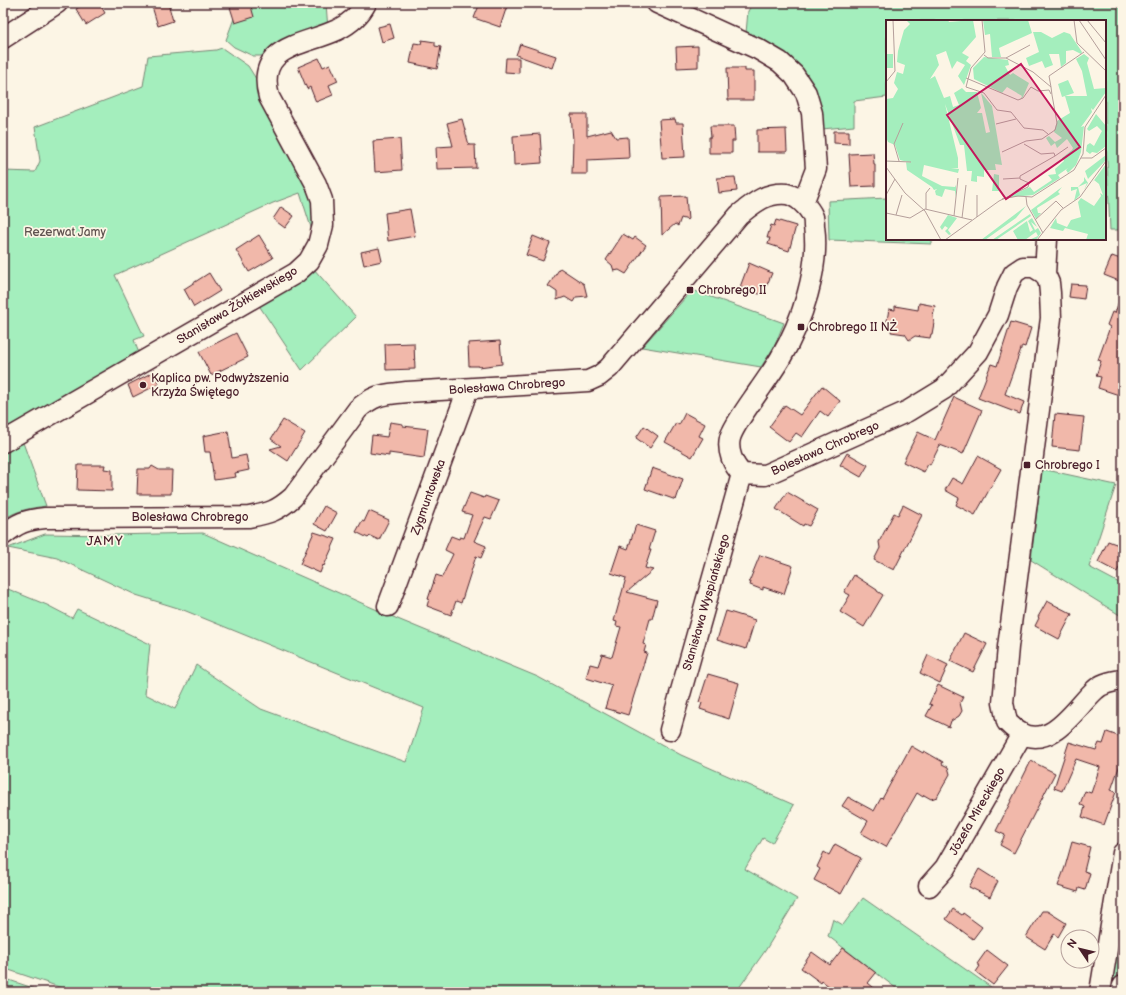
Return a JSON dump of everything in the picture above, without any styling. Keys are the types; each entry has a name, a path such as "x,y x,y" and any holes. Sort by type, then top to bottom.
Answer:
{"street":[{"path":"3,38 57,3"},
{"name":"Stanisława Żółkiewskiego","path":"3,442 296,272 309,261 318,245 323,225 322,200 316,184 269,97 266,85 266,73 272,60 279,53 338,30 353,20 366,3"},
{"path":"657,3 758,49 780,62 794,75 806,93 812,113 816,169 803,203 813,217 816,241 812,280 801,314 781,358 738,422 730,438 732,460 736,468 742,474"},
{"name":"Bolesława Chrobrego","path":"3,536 16,525 31,519 249,517 269,513 282,507 294,497 358,409 367,401 377,396 407,392 588,381 599,376 609,368 739,215 757,201 777,193 792,195 803,203"},
{"path":"1047,240 1045,274 1049,283 1051,318 1008,647 1003,703 1006,722 1022,734 1039,737 1059,728 1096,689 1111,682 1123,680"},
{"name":"Bolesława Chrobrego","path":"742,474 765,475 908,411 944,389 978,352 998,316 1007,287 1014,273 1023,267 1034,267 1045,274"},
{"name":"Zygmuntowska","path":"388,606 468,389"},
{"name":"Stanisława Wyspiańskiego","path":"670,730 742,474"},
{"name":"Józefa Mireckiego","path":"929,886 945,868 1022,734"},
{"path":"1100,992 1123,853"},
{"path":"1120,992 1123,986"}],"green space":[{"path":"242,3 326,3 328,30 264,56 253,56 234,47 226,40 239,5"},
{"path":"753,3 1123,3 1123,230 1110,230 1106,140 1106,20 886,20 886,97 854,101 854,126 822,129 815,100 746,33 748,11"},
{"name":"Rezerwat Jamy","path":"222,48 248,66 258,82 316,198 315,240 300,193 273,203 115,275 144,336 134,340 140,356 3,434 3,171 35,172 40,161 35,127 143,86 148,56 216,50"},
{"path":"886,198 886,240 932,240 932,244 829,240 828,201"},
{"path":"313,268 356,317 302,370 258,304"},
{"path":"692,290 784,323 774,347 761,367 642,347"},
{"path":"21,437 46,506 18,512 3,520 3,447"},
{"path":"1042,469 1116,485 1089,567 1123,585 1123,617 1031,560"},
{"path":"203,533 400,620 538,677 681,755 794,805 772,843 763,838 745,869 797,899 765,951 736,992 74,992 3,968 3,587 47,605 72,618 77,609 150,644 145,694 175,709 196,665 261,709 406,762 424,708 181,609 136,595 57,558 8,548 45,534 110,535"},
{"path":"863,898 998,992 901,992 828,936 833,919 843,925"},
{"path":"1123,907 1123,962 1111,991 1110,990"},
{"path":"3,978 45,992 3,992"}],"building":[{"path":"86,3 99,3 105,13 86,25 76,9"},
{"path":"151,3 168,3 173,21 158,26"},
{"path":"250,3 254,17 235,23 230,7"},
{"path":"480,3 508,3 500,27 474,18"},
{"path":"390,24 394,38 382,42 378,27"},
{"path":"422,40 435,42 435,46 441,47 437,69 410,63 414,43 421,44"},
{"path":"520,44 556,56 552,68 516,55"},
{"path":"698,46 698,67 677,68 676,47"},
{"path":"319,58 323,67 330,64 338,81 329,85 333,95 316,102 310,87 307,89 298,67"},
{"path":"506,58 519,58 519,73 505,72"},
{"path":"727,68 745,68 745,71 754,71 754,100 728,100"},
{"path":"571,114 587,114 587,136 611,130 616,138 628,137 629,158 587,160 587,174 572,174 573,140"},
{"path":"462,119 469,145 475,145 476,168 437,169 436,147 453,146 447,123"},
{"path":"675,119 676,123 683,123 685,157 662,158 659,120"},
{"path":"710,126 734,126 735,141 732,141 732,153 709,153 709,137 711,137"},
{"path":"786,129 787,152 757,152 757,130"},
{"path":"834,131 849,131 849,144 834,143"},
{"path":"540,134 542,163 514,165 513,136"},
{"path":"400,139 402,170 375,172 373,141"},
{"path":"873,153 875,164 875,186 851,187 849,154"},
{"path":"735,177 737,191 719,193 717,178"},
{"path":"686,196 688,220 681,218 678,226 675,224 662,235 661,197"},
{"path":"281,207 294,216 285,228 273,219"},
{"path":"410,209 415,236 388,241 385,213"},
{"path":"776,220 796,226 789,251 768,244 770,238 767,238 771,225 774,226"},
{"path":"623,234 633,240 635,237 646,245 626,274 619,270 614,271 612,265 606,260"},
{"path":"259,235 273,258 249,272 236,250"},
{"path":"533,236 550,243 543,261 526,255"},
{"path":"379,248 382,261 364,265 361,252"},
{"path":"1112,256 1123,260 1123,271 1119,281 1104,275"},
{"path":"749,263 772,273 764,292 759,294 740,287"},
{"path":"560,268 584,284 587,296 576,297 573,302 565,297 557,300 557,292 548,286"},
{"path":"209,273 220,291 194,307 184,289"},
{"path":"1071,284 1086,285 1084,299 1069,297"},
{"path":"1121,295 1123,296 1123,383 1119,395 1098,388 1101,377 1096,376 1101,361 1098,360 1110,327 1107,325 1112,312 1115,313"},
{"path":"919,303 935,306 933,316 934,323 930,338 915,336 909,340 905,334 891,332 892,327 886,326 889,309 895,310 895,306 918,310"},
{"path":"1011,322 1031,328 1025,347 1022,346 1005,394 1024,402 1020,414 978,398 991,364 997,366"},
{"path":"236,333 248,357 211,375 199,352"},
{"path":"500,341 502,364 479,367 469,366 468,343"},
{"path":"414,343 415,369 386,370 385,344"},
{"name":"Kaplica pw. Podwyższenia Krzyża Świętego","path":"153,372 159,384 133,397 128,385"},
{"path":"822,386 840,401 828,417 820,411 802,437 796,433 789,442 769,427 785,405 800,415"},
{"path":"954,397 982,410 963,454 940,445 930,465 928,464 924,472 903,462 918,432 935,440"},
{"path":"685,413 705,424 699,436 703,438 692,457 665,442 676,423 679,425"},
{"path":"1055,414 1084,417 1080,450 1052,447"},
{"path":"283,420 305,433 288,461 270,449 281,446 271,439"},
{"path":"390,422 403,424 403,426 428,429 424,458 389,453 389,456 370,453 372,435 387,437"},
{"path":"644,426 658,436 650,448 636,438"},
{"path":"228,431 232,458 246,455 249,470 235,473 236,477 214,480 210,452 205,452 203,436"},
{"path":"847,453 868,465 861,477 840,465"},
{"path":"978,456 1001,469 975,515 956,505 959,498 945,490 952,478 963,484"},
{"path":"78,465 105,465 104,469 112,470 112,491 77,490"},
{"path":"152,466 159,470 172,470 171,494 137,494 138,469 150,469"},
{"path":"652,468 683,479 676,500 645,489"},
{"path":"787,492 818,510 809,526 804,524 803,526 776,509"},
{"path":"470,493 499,501 491,519 485,517 474,541 486,546 481,558 476,556 461,603 456,601 451,615 427,606 428,599 436,575 442,577 453,554 445,550 451,536 459,539 460,537 464,538 472,515 462,512"},
{"path":"903,505 922,515 894,570 874,560 880,548 879,542 894,513 898,515"},
{"path":"324,506 337,513 327,531 314,524"},
{"path":"369,511 389,520 379,540 370,536 368,538 356,532 362,521 364,522"},
{"path":"636,525 655,531 645,568 653,570 627,592 657,600 643,644 646,645 644,652 647,653 628,715 605,708 612,686 586,678 590,664 598,666 602,654 612,657 621,627 616,626 617,622 614,621 626,578 611,573 620,546 628,549"},
{"path":"314,532 336,539 320,573 300,564"},
{"path":"1108,541 1116,544 1120,542 1123,548 1123,560 1117,572 1098,562"},
{"path":"760,555 793,566 784,594 763,587 763,590 750,585 751,582 749,582"},
{"path":"854,575 883,595 864,627 840,612 850,595 844,592"},
{"path":"1047,601 1072,614 1059,639 1035,626"},
{"path":"726,611 755,620 746,649 717,640"},
{"path":"964,633 987,644 973,672 950,661"},
{"path":"928,655 948,665 940,683 920,673"},
{"path":"708,674 739,683 729,719 700,709 702,703 699,702"},
{"path":"938,685 963,697 960,703 962,711 959,716 951,721 949,727 926,716 932,705 929,704"},
{"path":"1107,732 1123,738 1123,756 1111,790 1116,792 1104,825 1082,817 1085,807 1080,804 1085,791 1091,793 1100,767 1076,759 1062,791 1054,788 1069,742 1096,750 1099,743 1103,744"},
{"path":"911,746 923,753 924,751 943,762 942,764 948,767 950,774 937,797 931,799 924,795 923,797 917,793 886,847 861,833 868,821 842,806 848,797 874,811"},
{"path":"1031,761 1055,773 1014,853 1000,845 1005,835 996,831"},
{"path":"1072,842 1090,847 1084,871 1090,873 1085,890 1079,888 1078,892 1058,886"},
{"path":"835,844 861,858 841,894 814,880 820,869 817,867 824,852 829,855"},
{"path":"979,869 998,881 990,897 969,887"},
{"path":"953,909 962,915 963,913 982,927 973,939 946,919"},
{"path":"1042,911 1047,911 1066,923 1063,929 1060,929 1058,937 1054,934 1045,949 1026,937"},
{"path":"843,948 876,973 868,983 879,992 837,992 822,981 821,983 801,968 812,952 830,965"},
{"path":"987,950 1008,966 993,985 976,972 980,966 977,964"}],"place":[{"name":"Chrobrego II","path":"690,290"},
{"name":"Chrobrego II NŻ","path":"801,327"},
{"name":"Kaplica pw. Podwyższenia Krzyża Świętego","path":"143,385"},
{"name":"Chrobrego I","path":"1027,465"}],"district":[{"name":"JAMY","path":"105,540"}]}
